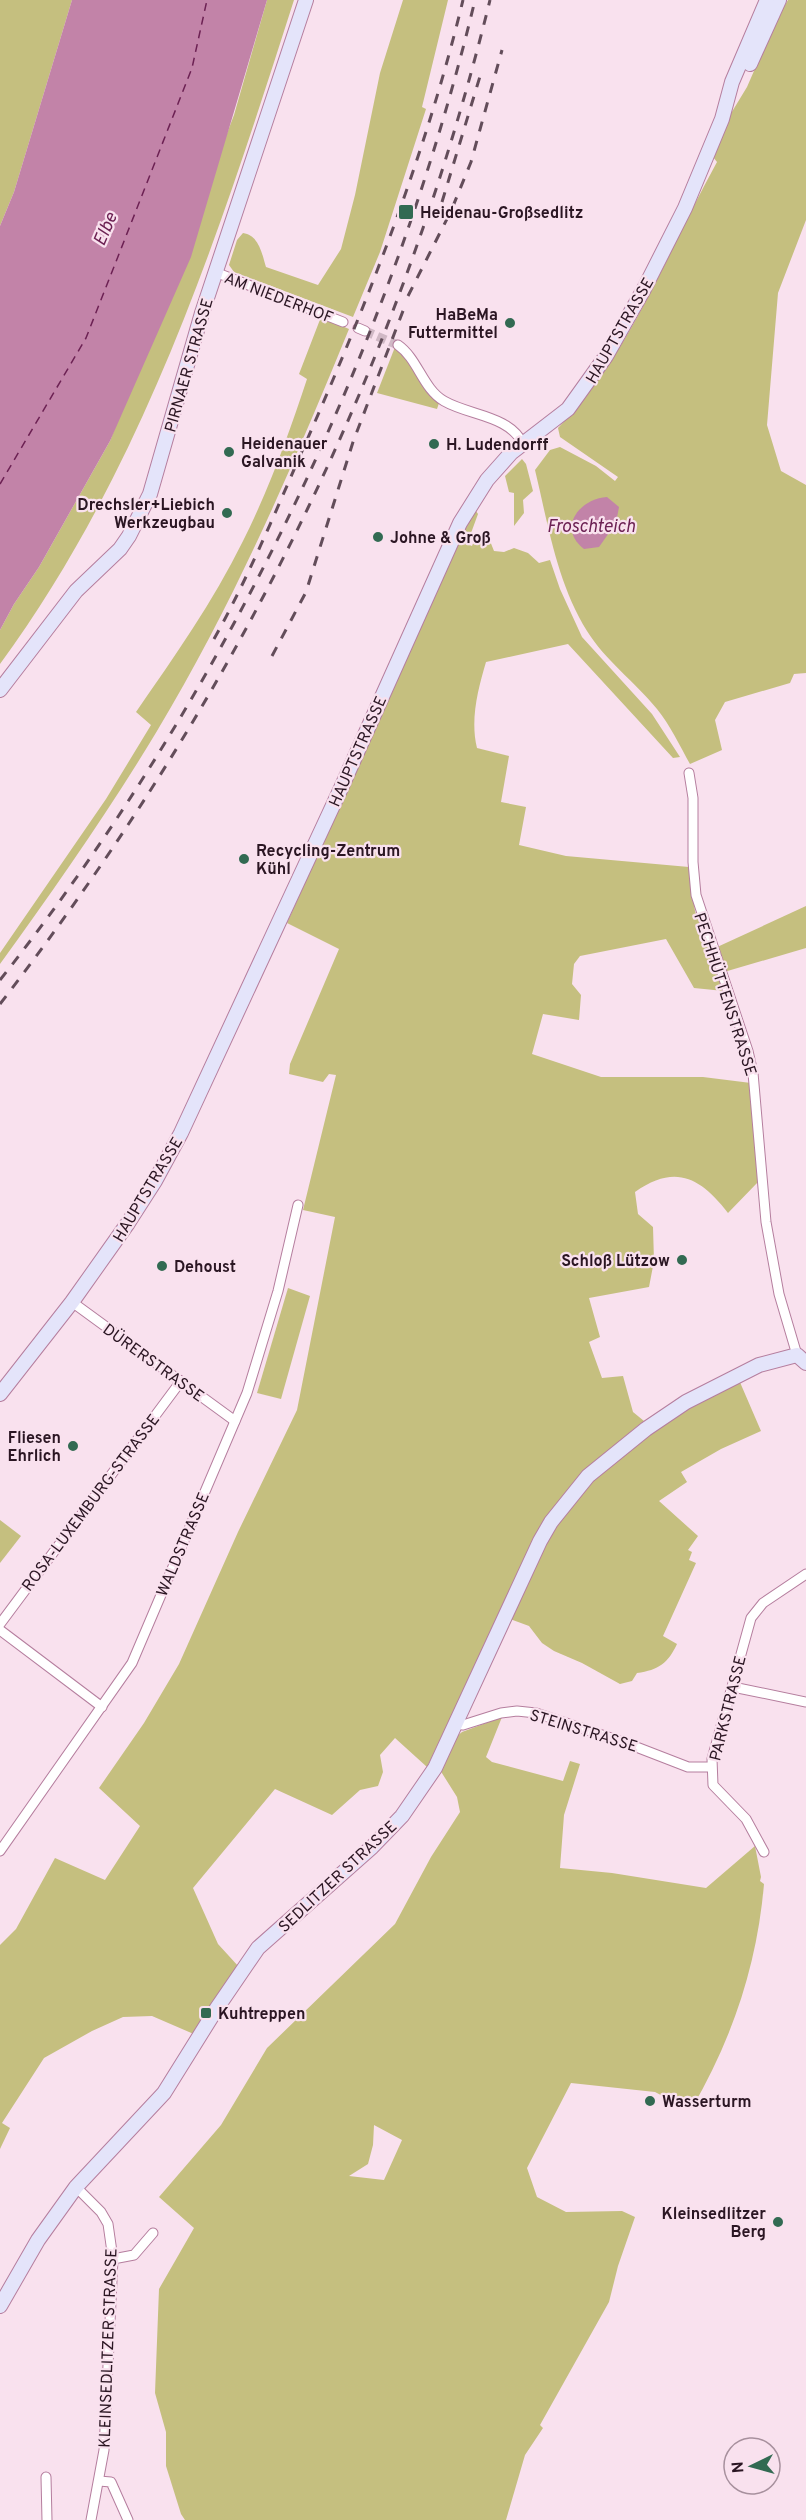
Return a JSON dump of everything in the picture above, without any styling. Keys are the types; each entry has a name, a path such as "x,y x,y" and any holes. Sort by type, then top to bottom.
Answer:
{"street":[{"name":"PIRNAER STRASSE","path":"0,690 76,591 120,549 137,521 158,475 215,272 306,0"},
{"name":"HAUPTSTRASSE","path":"722,119 732,82 766,0"},
{"name":"HAUPTSTRASSE","path":"0,1394 72,1302 150,1189 181,1133 342,786 460,523 487,480 524,444 568,409 606,356 675,230 722,119 741,85 779,0"},
{"name":"AM NIEDERHOF","path":"215,272 343,322"},
{"path":"398,345 414,361 432,390 442,400 510,427 524,444"},
{"name":"PECHHÜTTENSTRASSE","path":"689,773 693,798 693,862 696,895 748,1051 753,1073 763,1194 771,1251 779,1294 802,1359"},
{"name":"WALDSTRASSE","path":"0,1851 132,1663 247,1393 278,1291 298,1205"},
{"name":"DÜRERSTRASSE","path":"72,1302 235,1422"},
{"name":"SEDLITZER STRASSE","path":"0,2306 38,2240 76,2187 165,2093 217,2008 258,1948 372,1846 402,1816 435,1768 540,1541 551,1522 588,1476 646,1429 686,1402 759,1365 802,1359"},
{"name":"ROSA-LUXEMBURG-STRASSE","path":"0,1624 181,1381"},
{"name":"PARKSTRASSE","path":"764,1852 746,1819 712,1785 711,1767 747,1628 756,1611 764,1603 806,1574"},
{"path":"0,1630 102,1707"},
{"path":"733,1687 806,1702"},
{"name":"STEINSTRASSE","path":"455,1724 463,1725 517,1711 536,1713 626,1743 687,1767 711,1767"},
{"name":"KLEINSEDLITZER STRASSE","path":"76,2187 101,2212 108,2224 113,2259 107,2407 99,2481 90,2520"},
{"path":"113,2259 134,2255 153,2233"},
{"path":"46,2477 47,2520"},
{"path":"99,2481 111,2482 128,2520"}],"shaded area":[{"path":"0,0 72,0 14,192 0,226"},
{"path":"267,0 294,0 207,259 174,344 137,428 97,509 51,588 0,664 0,630 39,567 110,441 234,115"},
{"path":"403,0 448,0 422,107 426,109 380,252 353,317 234,272 229,265 237,240 243,233 253,237 256,241 266,267 318,285 341,249 355,195 380,73"},
{"path":"788,0 806,0 806,220 778,293 767,425 781,471 806,485 806,673 794,674 790,683 725,702 715,720 722,750 690,764 662,715 602,652 577,613 555,553 535,470 550,450 560,447 596,466 615,481 618,477 560,437 558,428 584,399 607,367 646,301 717,162 713,157 730,115 747,87 777,18"},
{"path":"321,317 349,329 284,483 237,584 185,683 139,761 81,849 0,964 0,953 106,799 151,725 136,712 206,607 243,541 270,481 293,420 307,379 299,374"},
{"path":"395,347 407,358 439,403 437,409 377,393"},
{"path":"522,459 526,464 533,491 523,500 524,513 514,526 514,493 509,492 505,476"},
{"path":"476,511 478,514 467,544 472,546 476,536 479,542 485,539 482,533 486,531 494,551 504,552 514,548 528,553 539,563 550,560 560,589 582,637 652,714 680,757 673,758 568,644 486,662 476,705 475,737 477,748 509,756 501,802 526,807 519,845 566,856 689,867 695,911 724,991 694,988 666,939 580,956 574,964 572,984 581,995 579,1020 543,1014 532,1054 601,1077 703,1077 751,1083 758,1182 728,1213 707,1191 686,1178 662,1178 635,1192 638,1214 653,1227 654,1261 649,1287 589,1298 600,1337 589,1342 602,1378 623,1376 633,1412 644,1421 592,1466 548,1517 427,1767 395,1738 380,1755 383,1772 378,1786 360,1790 332,1815 275,1789 193,1888 218,1944 239,1967 196,2035 152,2016 123,2017 92,2031 44,2058 2,2123 10,2128 0,2149 0,1945 16,1929 55,1858 105,1880 140,1826 99,1788 144,1723 179,1664 238,1532 297,1410 335,1217 303,1210 336,1075 329,1074 323,1082 289,1074 290,1064 339,949 287,923 470,516"},
{"path":"806,906 806,948 724,972 715,948"},
{"path":"288,1288 310,1296 281,1399 257,1393"},
{"path":"739,1380 761,1431 721,1449 681,1472 687,1482 659,1501 698,1536 688,1550 692,1552 689,1560 696,1563 663,1636 677,1644 666,1661 657,1668 637,1673 632,1681 620,1684 554,1651 542,1643 529,1626 510,1619 545,1542 590,1478 686,1406"},
{"path":"0,1520 21,1536 0,1563"},
{"path":"502,1717 486,1757 492,1762 563,1781 570,1761 580,1764 564,1815 560,1868 612,1873 706,1888 755,1846 760,1881 764,1884 756,1943 741,2000 720,2054 692,2108 680,2105 655,2092 571,2083 527,2168 537,2197 566,2212 622,2211 635,2217 618,2266 609,2302 540,2425 543,2428 525,2455 506,2520 185,2520 166,2466 166,2432 155,2393 159,2289 194,2228 159,2197 221,2125 267,2048 395,1924 431,1857 460,1812 457,1797 440,1770 456,1737 462,1732","holes":["374,2125 402,2140 384,2180 349,2176 368,2164 373,2145"]}],"water":[{"name":"Elbe","path":"72,0 267,0 191,257 110,441 39,567 0,630 0,226 14,192"},
{"name":"Froschteich","path":"607,497 619,507 616,523 599,547 584,549 576,541 572,532 575,516 588,503"}],"ferry route":[{"path":"0,484 86,338 192,68 207,0"}],"tunnel":[{"path":"365,331 398,345"}],"railway":[{"path":"214,639 272,521 372,284 413,172 463,0"},
{"path":"0,980 81,871 156,757 226,638 290,515 347,388 397,260 440,130 475,0"},
{"path":"0,1004 84,889 162,772 233,651 298,528 356,401 408,271 452,137 490,0"},
{"path":"408,296 451,211 471,162 502,50"},
{"path":"442,202 481,73"},
{"path":"272,656 306,592 353,442 406,303"}],"place":[{"name":"Heidenau-Großsedlitz","path":"406,212"},
{"name":"HaBeMa Futtermittel","path":"510,323"},
{"name":"H. Ludendorff","path":"434,444"},
{"name":"Heidenauer Galvanik","path":"229,452"},
{"name":"Drechsler+Liebich Werkzeugbau","path":"227,513"},
{"name":"Johne & Groß","path":"378,537"},
{"name":"Recycling-Zentrum Kühl","path":"244,859"},
{"name":"Schloß Lützow","path":"682,1260"},
{"name":"Dehoust","path":"162,1266"},
{"name":"Fliesen Ehrlich","path":"73,1446"},
{"name":"Kuhtreppen","path":"206,2013"},
{"name":"Wasserturm","path":"650,2101"},
{"name":"Kleinsedlitzer Berg","path":"778,2222"}]}
